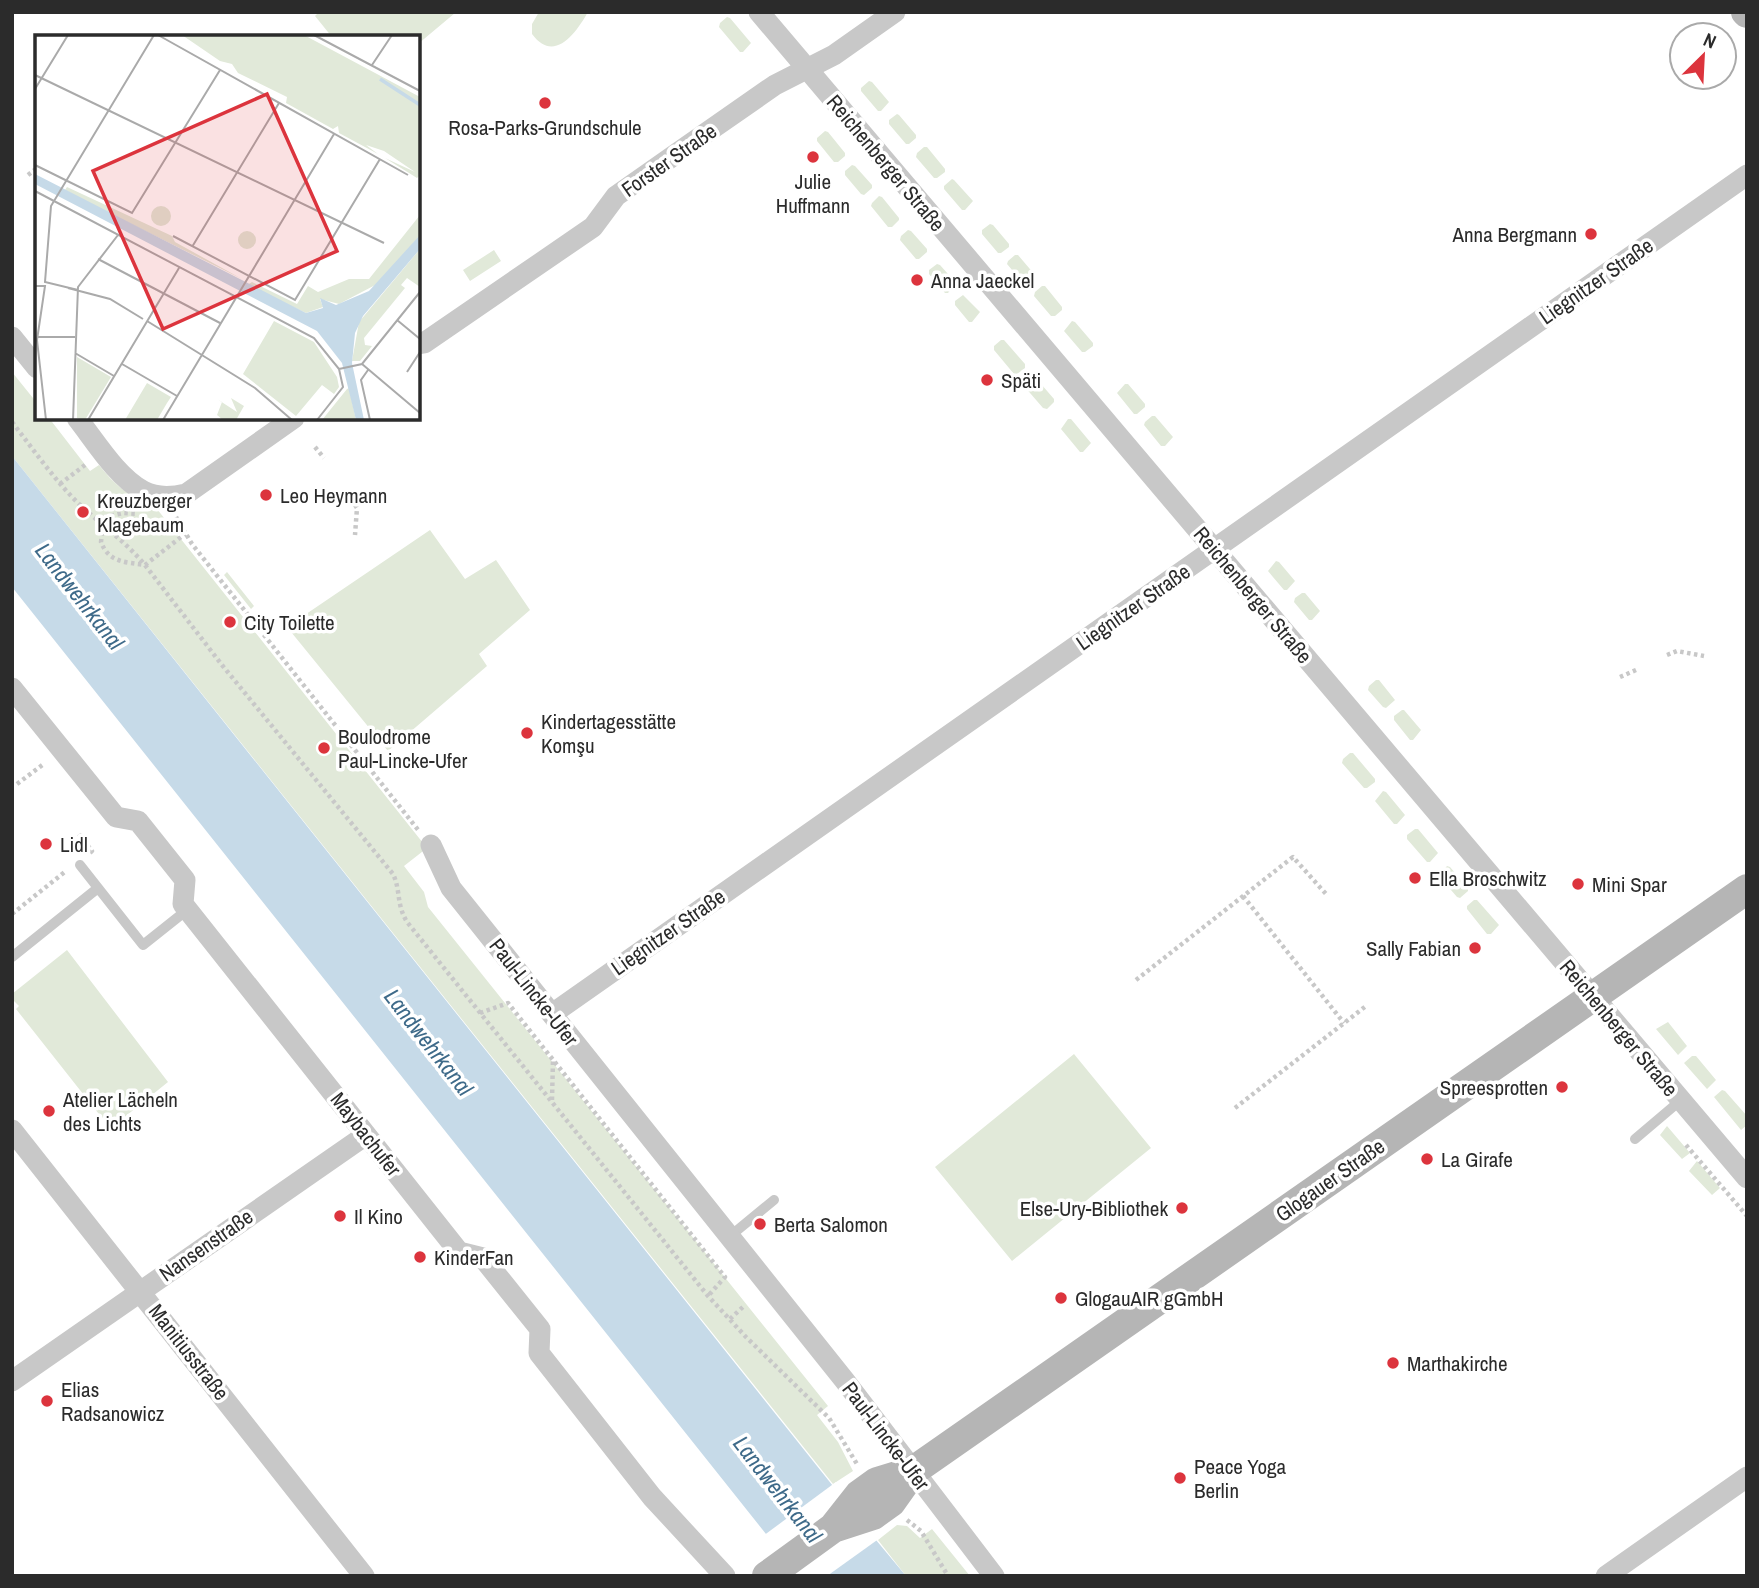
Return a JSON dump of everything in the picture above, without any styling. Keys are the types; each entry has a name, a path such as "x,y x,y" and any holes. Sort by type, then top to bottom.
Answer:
{"street":[{"name":"Reichenberger Straße","path":"759,12 1747,1178"},
{"name":"Forster Straße","path":"420,343 593,227 617,196 775,85 834,55 895,12"},
{"name":"Liegnitzer Straße","path":"552,1014 1747,175"},
{"path":"12,337 35,366"},
{"path":"79,420 124,475 145,492 170,497 186,494 290,420"},
{"name":"Maybachufer","path":"12,688 116,817 138,821 184,880 183,904 187,910 459,1252 483,1258 540,1328 538,1353 652,1496 725,1576"},
{"name":"Paul-Lincke-Ufer","path":"430,845 451,888 845,1381 994,1576"},
{"name":"Glogauer Straße","path":"776,1570 859,1510 877,1482 913,1471 1747,889"},
{"name":"Manitiusstraße","path":"12,1129 364,1576"},
{"name":"Nansenstraße","path":"12,1381 366,1135"},
{"path":"1606,1576 1747,1477"}],"lane":[{"path":"82,861 98,888 143,945 187,910"},
{"path":"12,957 98,888"},
{"path":"1635,1139 1681,1100"},
{"path":"729,1237 774,1200"}],"path":[{"path":"28,175 35,170"},
{"path":"12,422 60,484 145,565 222,665 393,874 398,884 397,901 407,922 708,1296 829,1418 861,1472"},
{"path":"315,447 324,458"},
{"path":"60,484 85,464"},
{"path":"170,497 174,514 185,534 430,845"},
{"path":"351,499 358,508 355,535"},
{"path":"97,519 123,513 150,515"},
{"path":"103,524 101,542 111,558 145,565 185,534"},
{"path":"1667,655 1677,651 1704,656"},
{"path":"1620,677 1636,670"},
{"path":"18,784 33,776 62,750"},
{"path":"79,834 92,851 82,861"},
{"path":"1136,980 1293,857 1326,894"},
{"path":"12,914 66,871"},
{"path":"1243,896 1344,1023"},
{"path":"480,1013 508,1003 725,1277 708,1296"},
{"path":"1235,1108 1366,1006"},
{"path":"552,1100 553,1059"},
{"path":"729,1319 744,1306"},
{"path":"903,1519 910,1521 921,1531 948,1576"}],"green space":[{"path":"319,12 455,13 420,42 420,35 330,35 315,16"},
{"path":"539,12 588,12 564,42 548,46 540,43 532,34 532,24"},
{"path":"727,17 751,43 743,52 740,52 719,27"},
{"path":"869,81 889,102 881,111 878,111 861,91"},
{"path":"897,114 916,135 909,144 906,144 889,124 889,120"},
{"path":"825,131 845,153 838,162 834,162 817,141"},
{"path":"927,147 945,169 937,178 934,178 916,157"},
{"path":"852,165 872,185 864,195 845,175 845,171"},
{"path":"952,179 973,201 965,210 962,210 944,189"},
{"path":"879,196 899,218 892,227 888,227 871,206"},
{"path":"990,224 1009,244 1001,253 998,253 982,234 982,230"},
{"path":"908,230 927,249 919,259 916,259 900,240"},
{"path":"494,250 501,261 470,281 463,270"},
{"path":"1018,255 1035,275 1027,284 1024,284 1007,264"},
{"path":"937,264 956,283 948,293 945,293 929,274 929,270"},
{"path":"1045,286 1062,307 1055,316 1051,316 1034,296"},
{"path":"963,295 980,312 972,322 969,322 955,305 955,301"},
{"path":"1072,321 1093,343 1085,352 1082,352 1064,331"},
{"path":"1004,340 1025,364 1025,368 1017,374 1014,374 994,350 994,346"},
{"path":"12,372 35,401 35,420 51,420 90,471 99,465 122,489 153,504 427,848 404,866 424,892 428,907 828,1406 817,1415 838,1442 853,1471 833,1484 12,456"},
{"path":"1032,376 1054,399 1047,409 1043,408 1024,386 1024,382"},
{"path":"1128,384 1145,404 1137,414 1134,414 1117,393"},
{"path":"1155,416 1173,437 1165,446 1161,446 1144,425"},
{"path":"1068,419 1071,419 1091,443 1083,452 1080,452 1061,429"},
{"path":"430,530 465,579 496,560 530,610 479,654 487,666 388,751 287,627"},
{"path":"1276,561 1295,581 1287,590 1284,590 1268,571"},
{"path":"227,572 254,606 251,609 224,575"},
{"path":"1305,593 1320,611 1312,620 1309,620 1294,602"},
{"path":"1379,680 1395,700 1386,708 1368,690"},
{"path":"1402,710 1421,730 1413,740 1410,740 1394,720 1394,716"},
{"path":"1353,753 1375,779 1367,788 1364,788 1342,763"},
{"path":"1383,791 1405,815 1397,824 1394,824 1375,801"},
{"path":"1418,829 1438,853 1430,862 1427,862 1407,839 1407,835"},
{"path":"1447,866 1468,888 1460,898 1439,876"},
{"path":"1477,900 1499,925 1491,934 1487,934 1467,909"},
{"path":"67,950 168,1082 111,1128 105,1115 102,1118 16,1009 19,1006 12,999 12,994"},
{"path":"1668,1022 1687,1046 1678,1055 1656,1029"},
{"path":"1074,1054 1151,1148 1012,1261 935,1167"},
{"path":"1696,1056 1716,1080 1707,1089 1684,1063"},
{"path":"1722,1090 1747,1116 1747,1125 1741,1130 1714,1097"},
{"path":"1667,1126 1690,1153 1682,1159 1660,1135"},
{"path":"1697,1161 1720,1188 1712,1195 1689,1171"},
{"path":"897,1525 907,1526 920,1538 932,1529 970,1576 906,1576 878,1540"}],"water":[{"name":"Landwehrkanal","path":"12,456 906,1576 800,1576 766,1534 12,587"}],"pier":[{"path":"836,1482 880,1538 827,1576 796,1576 763,1536"}],"place":[{"name":"Rosa-Parks-Grundschule","path":"545,103"},
{"name":"Julie Huffmann","path":"813,157"},
{"name":"Anna Bergmann","path":"1591,234"},
{"name":"Anna Jaeckel","path":"917,280"},
{"name":"Späti","path":"987,380"},
{"name":"Leo Heymann","path":"266,495"},
{"name":"Kreuzberger Klagebaum","path":"83,512"},
{"name":"City Toilette","path":"230,622"},
{"name":"Kindertagesstätte Komşu","path":"527,733"},
{"name":"Boulodrome Paul-Lincke-Ufer","path":"324,748"},
{"name":"Lidl","path":"46,844"},
{"name":"Ella Broschwitz","path":"1415,878"},
{"name":"Mini Spar","path":"1578,884"},
{"name":"Sally Fabian","path":"1475,948"},
{"name":"Spreesprotten","path":"1562,1087"},
{"name":"Atelier Lächeln des Lichts","path":"49,1111"},
{"name":"La Girafe","path":"1427,1159"},
{"name":"Else-Ury-Bibliothek","path":"1182,1208"},
{"name":"Il Kino","path":"340,1216"},
{"name":"Berta Salomon","path":"760,1224"},
{"name":"KinderFan","path":"420,1257"},
{"name":"GlogauAIR gGmbH","path":"1061,1298"},
{"name":"Marthakirche","path":"1393,1363"},
{"name":"Elias Radsanowicz","path":"47,1401"},
{"name":"Peace Yoga Berlin","path":"1180,1478"}]}
